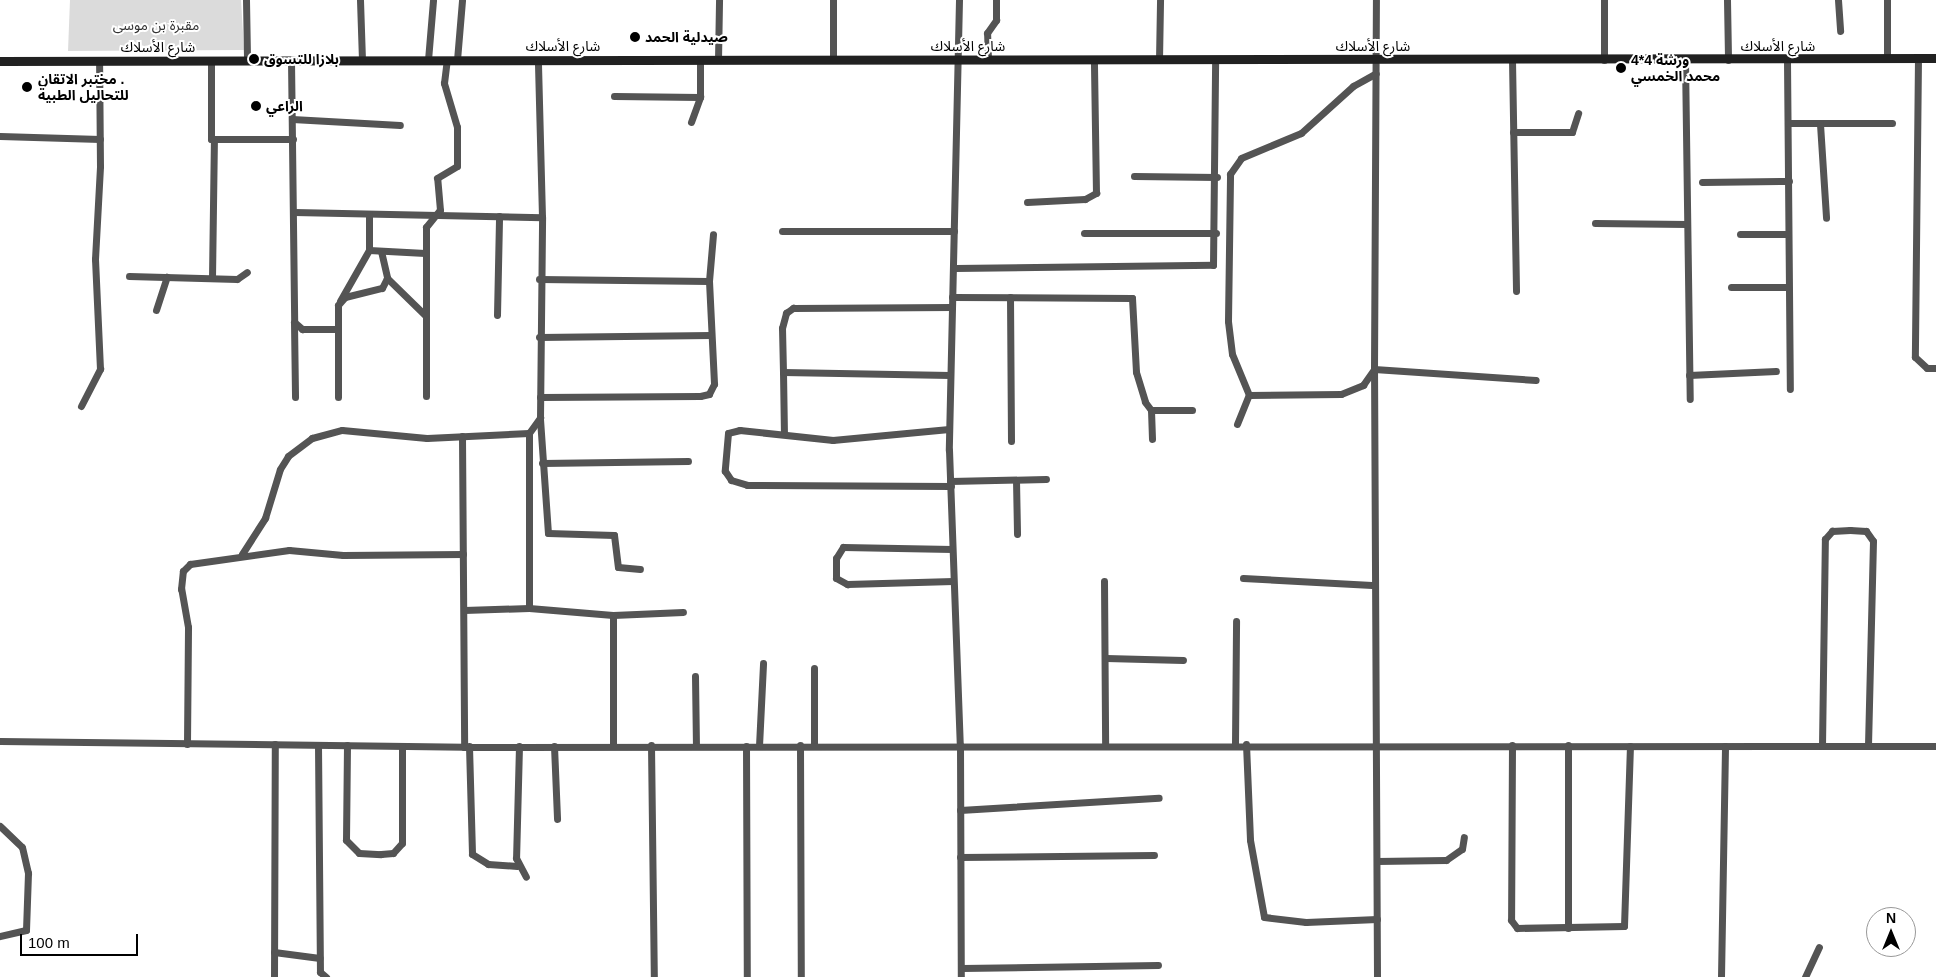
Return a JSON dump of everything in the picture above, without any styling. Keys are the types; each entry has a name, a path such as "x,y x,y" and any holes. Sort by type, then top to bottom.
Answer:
{"street":[{"path":"246,0 247,60"},
{"path":"360,0 362,60"},
{"path":"428,60 433,0"},
{"path":"457,60 462,0"},
{"path":"718,60 719,0"},
{"path":"833,60 834,0"},
{"path":"959,0 960,59 949,429 960,745 961,977"},
{"path":"988,59 987,33 996,20 996,0"},
{"path":"1159,60 1160,0"},
{"path":"1376,0 1372,585 1377,977"},
{"path":"1604,0 1604,60"},
{"path":"1727,0 1728,60"},
{"path":"1838,0 1840,31"},
{"path":"1887,0 1887,58"},
{"path":"1918,58 1915,357 1927,368 1936,368"},
{"name":"شارع الأسلاك","path":"0,61 988,59 1787,61 1936,58"},
{"path":"291,60 295,398"},
{"path":"426,396 426,227 432,216 440,210 437,178 457,166 457,128 444,83 447,60"},
{"path":"538,60 542,217 539,279 540,418 548,533 614,535 618,567 640,569"},
{"path":"691,122 700,97 700,60"},
{"path":"1027,202 1085,199 1096,193 1094,60"},
{"path":"955,268 1213,265 1216,233 1217,176 1215,60"},
{"path":"1512,60 1516,291"},
{"path":"1685,60 1690,399"},
{"path":"81,406 100,369 95,258 100,139 99,61"},
{"path":"211,61 209,133 214,140 212,278"},
{"path":"1787,61 1789,181 1786,287 1790,389"},
{"path":"1237,424 1249,395 1232,354 1228,322 1230,174 1241,158 1301,133 1353,86 1376,73"},
{"path":"614,96 700,97"},
{"path":"1514,132 1572,132 1578,113"},
{"path":"292,119 400,125"},
{"path":"1788,124 1892,123"},
{"path":"1820,124 1826,218"},
{"path":"0,136 100,139"},
{"path":"214,140 293,139"},
{"path":"1134,176 1217,176"},
{"path":"1702,182 1789,181"},
{"path":"294,212 542,217"},
{"path":"338,397 337,329 340,301 369,250 369,214"},
{"path":"497,316 499,216"},
{"path":"1595,223 1687,224"},
{"path":"782,231 954,231"},
{"path":"1084,233 1216,233"},
{"path":"540,397 709,394 714,384 708,281 713,234"},
{"path":"1740,234 1788,234"},
{"path":"369,250 425,254"},
{"path":"381,251 387,278 426,316"},
{"path":"129,276 236,279 247,272"},
{"path":"156,310 167,277"},
{"path":"340,301 376,292 387,278"},
{"path":"539,279 708,281"},
{"path":"1732,287 1786,287"},
{"path":"1010,297 1011,441"},
{"path":"952,298 1132,298 1138,390 1151,410 1152,439"},
{"path":"784,433 782,328 786,313 793,308 952,307"},
{"path":"294,322 302,329 337,329"},
{"path":"539,337 711,336"},
{"path":"1374,369 1536,380"},
{"path":"1249,395 1341,394 1363,385 1374,369"},
{"path":"1689,375 1776,371"},
{"path":"783,372 950,375"},
{"path":"1151,410 1192,410"},
{"path":"529,608 529,433 540,418"},
{"path":"949,429 833,440 784,433 728,433 724,471 731,480 747,485 950,484 1046,479"},
{"path":"242,554 264,518 280,469 288,456 312,438 342,430 462,436 529,433"},
{"path":"462,436 466,746 472,854 488,864 517,866"},
{"path":"542,463 688,462"},
{"path":"1016,480 1016,534"},
{"path":"1822,746 1825,539 1832,531 1850,530 1866,531 1873,541 1868,746"},
{"path":"952,549 843,547 836,558 836,578 847,584 953,581"},
{"path":"187,744 183,572 190,564 242,554 289,550 343,555 463,554"},
{"path":"1242,578 1372,585"},
{"path":"1104,581 1106,658 1105,744"},
{"path":"464,610 529,608 613,615 684,612"},
{"path":"613,615 613,745"},
{"path":"1235,744 1236,620"},
{"path":"1106,658 1183,660"},
{"path":"759,746 763,663"},
{"path":"814,668 814,745"},
{"path":"695,676 696,746"},
{"path":"0,741 402,746 1105,744 1936,746"},
{"path":"274,977 275,744"},
{"path":"1246,744 1250,840 1264,917 1306,922 1377,920"},
{"path":"318,745 320,972 326,977"},
{"path":"347,745 346,840 353,850 381,854 393,853 402,842 402,746"},
{"path":"651,745 656,854 654,977"},
{"path":"1512,745 1511,924 1516,928 1615,929 1626,923 1630,746"},
{"path":"1568,745 1568,928"},
{"path":"519,746 517,866 526,877"},
{"path":"554,746 557,820"},
{"path":"746,746 747,977"},
{"path":"800,746 801,977"},
{"path":"1721,977 1725,746"},
{"path":"960,810 1159,798"},
{"path":"0,826 22,847 28,872 26,930 0,936"},
{"path":"1377,861 1446,860 1462,849 1464,837"},
{"path":"960,857 1154,855"},
{"path":"1805,977 1819,947"},
{"path":"274,952 320,958"},
{"path":"962,968 1158,965"}],"green space":[{"name":"مقبرة بن موسى","path":"70,0 241,0 244,50 68,51"}],"place":[{"name":"صيدلية الحمد","path":"635,37"},
{"name":"بلازا للتسوق","path":"254,59"},
{"name":"4*4 ورشة محمد الخمسي","path":"1621,68"},
{"name":"مختبر اﻻتقان . للتحاليل الطبية","path":"27,87"},
{"name":"الراعي","path":"256,106"}]}
